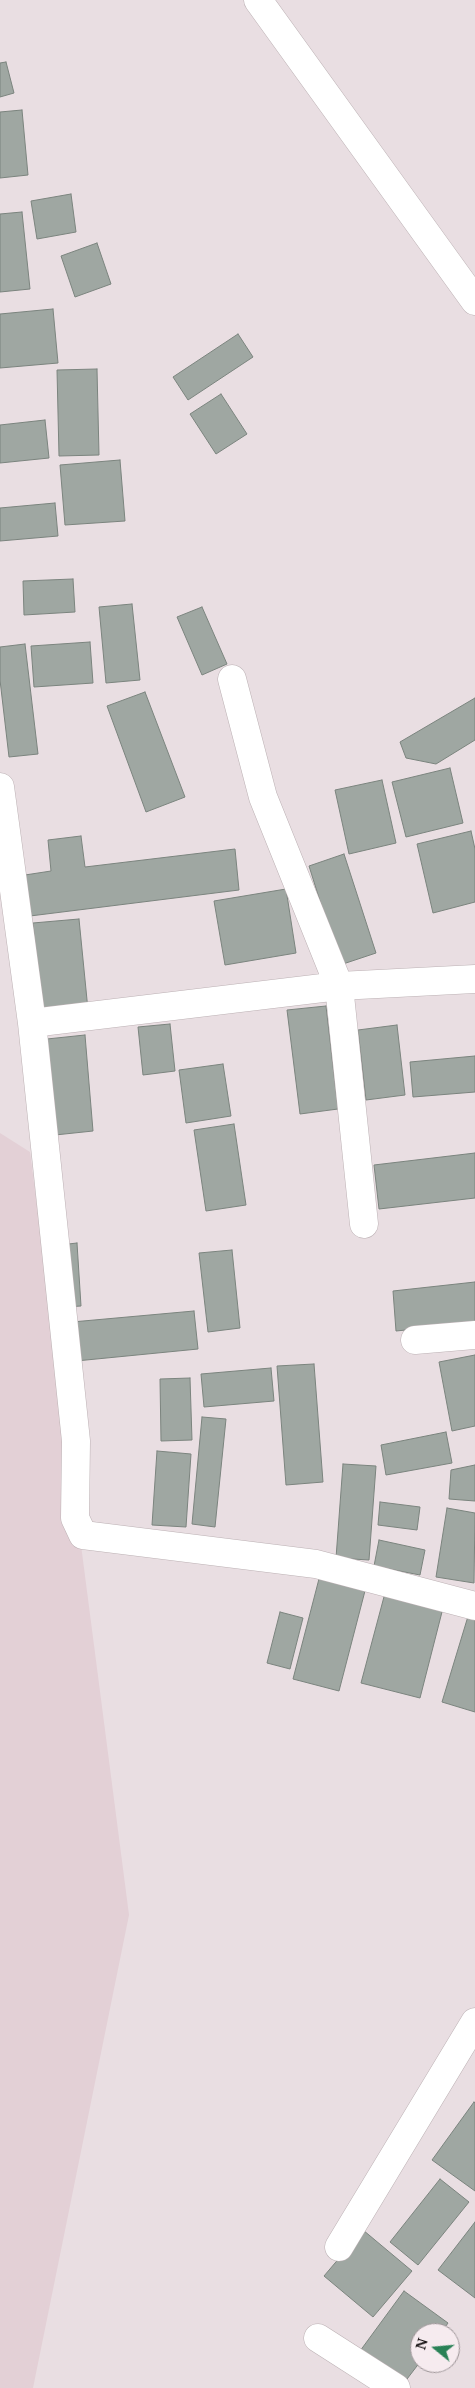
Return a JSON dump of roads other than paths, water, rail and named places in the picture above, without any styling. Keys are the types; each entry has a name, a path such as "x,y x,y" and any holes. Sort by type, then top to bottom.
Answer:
{"street":[{"path":"258,0 475,301"},
{"path":"232,679 263,797 339,986 364,1224"},
{"path":"0,787 32,1023 76,1441 75,1518 83,1535 316,1564 475,1606"},
{"path":"32,1023 339,986 475,979"},
{"path":"415,1340 475,1335"},
{"path":"339,2247 475,2022"},
{"path":"318,2338 396,2388"}]}
